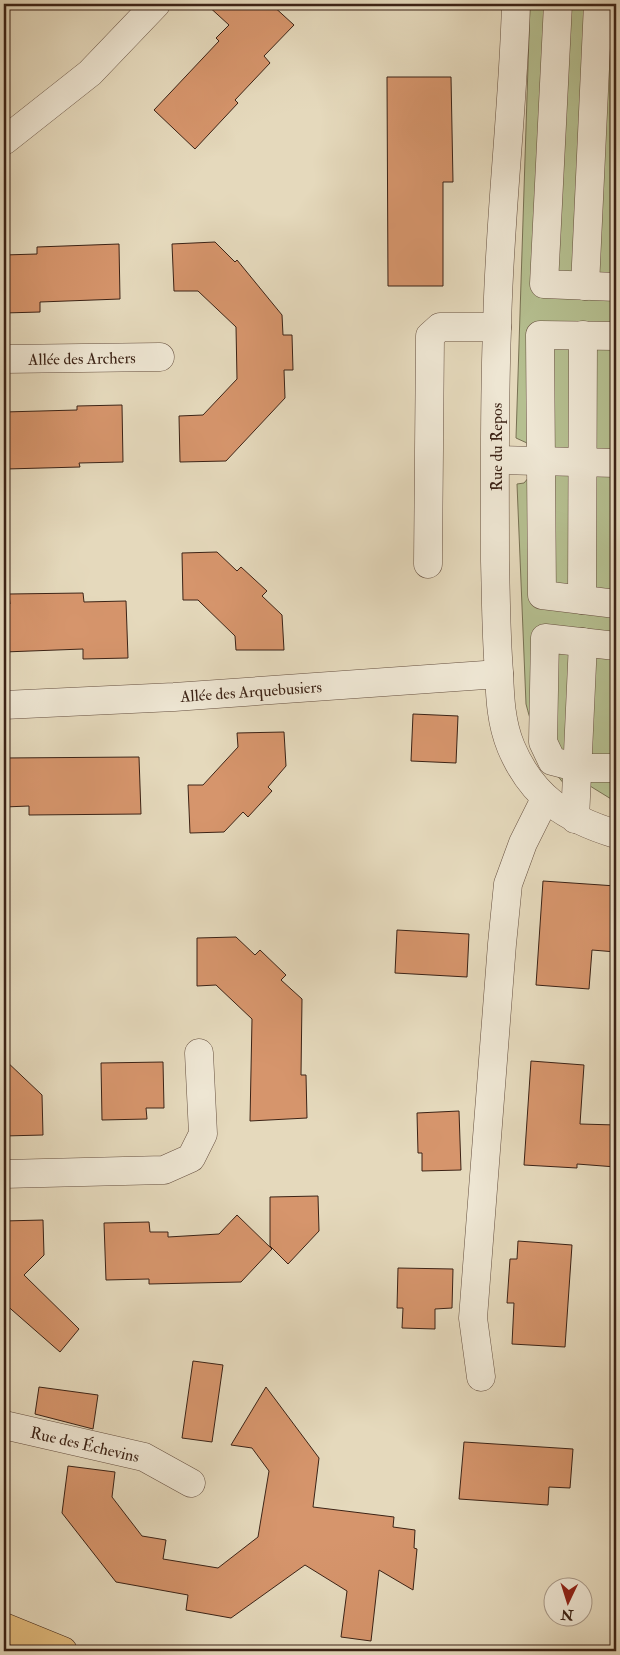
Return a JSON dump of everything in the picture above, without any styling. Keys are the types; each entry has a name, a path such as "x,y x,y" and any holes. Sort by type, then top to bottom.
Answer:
{"main road":[{"path":"4,1627 63,1651"}],"street":[{"path":"4,141 90,74 156,4"},
{"name":"Rue du Repos","path":"516,4 515,63 496,328 496,626 503,720 511,747 533,787 545,798 576,819 616,834"},
{"path":"558,4 544,284 616,287"},
{"path":"586,286 606,73 598,4"},
{"path":"554,70 606,73"},
{"path":"428,564 430,336 440,327 496,328"},
{"path":"616,336 540,335 539,462 542,596 616,604"},
{"path":"582,600 583,335"},
{"name":"Allée des Archers","path":"4,359 160,356"},
{"path":"496,460 616,463"},
{"path":"616,646 545,638 543,742 552,761 579,768 616,768"},
{"path":"576,819 583,642"},
{"name":"Allée des Arquebusiers","path":"4,705 174,697 499,674"},
{"path":"481,1377 473,1318 508,884 523,843 545,798"},
{"path":"4,1174 164,1170 191,1158 202,1134 198,1053"},
{"name":"Rue des Échevins","path":"4,1425 144,1457 191,1483"}],"green space":[{"path":"530,4 616,4 616,802 590,786 565,785 550,766 540,747 526,704 517,484 524,483 530,476 527,443 516,438"}],"building":[{"path":"206,4 271,4 294,25 264,56 270,63 235,100 238,103 195,149 154,110 219,41 216,38 229,25"},
{"path":"387,77 451,77 453,182 443,182 443,286 388,286"},
{"path":"215,242 235,262 237,260 282,315 283,335 292,335 293,370 284,370 285,398 226,461 180,462 179,416 203,415 237,379 236,327 198,291 174,291 172,244"},
{"path":"119,244 120,299 40,302 40,312 4,313 4,255 37,254 37,247"},
{"path":"122,405 123,462 79,463 80,467 6,469 6,459 4,459 4,412 77,410 77,406"},
{"path":"217,552 237,571 241,567 267,591 262,596 282,615 284,650 236,650 235,636 198,600 183,600 182,553"},
{"path":"83,593 84,602 126,601 128,658 83,659 83,649 4,652 4,604 10,604 9,594"},
{"path":"413,714 458,716 456,763 411,761"},
{"path":"284,732 286,766 268,787 272,791 248,817 243,812 224,832 190,833 188,785 203,785 238,747 237,733"},
{"path":"139,757 141,814 29,815 29,806 4,807 4,758"},
{"path":"543,881 616,886 616,952 592,950 589,989 536,985"},
{"path":"397,930 469,934 467,977 395,973"},
{"path":"236,937 255,955 260,950 286,975 281,980 302,999 301,1075 306,1075 307,1118 250,1121 252,1019 216,985 197,986 197,938"},
{"path":"4,1059 42,1095 43,1135 4,1136"},
{"path":"531,1061 584,1065 580,1124 616,1125 616,1167 577,1164 577,1168 524,1165"},
{"path":"163,1062 164,1108 146,1108 147,1119 102,1120 101,1063"},
{"path":"459,1111 461,1170 422,1171 422,1153 418,1153 417,1113"},
{"path":"318,1196 319,1231 288,1264 270,1246 270,1197"},
{"path":"237,1215 272,1249 241,1282 149,1284 149,1279 106,1280 104,1223 149,1222 150,1232 168,1232 168,1237 219,1234"},
{"path":"43,1220 44,1255 24,1275 79,1329 60,1352 4,1303 4,1221"},
{"path":"518,1241 572,1245 565,1347 512,1344 514,1303 507,1303 510,1259 517,1259"},
{"path":"398,1268 453,1269 452,1308 435,1309 435,1329 402,1328 403,1308 397,1308"},
{"path":"193,1361 223,1365 212,1442 182,1438"},
{"path":"39,1387 98,1395 93,1429 35,1414"},
{"path":"266,1387 319,1458 313,1507 394,1517 393,1527 415,1530 414,1548 417,1549 413,1590 379,1570 371,1641 341,1637 347,1591 305,1565 231,1618 186,1610 188,1595 116,1582 62,1513 68,1466 115,1472 112,1497 142,1536 166,1540 163,1559 218,1568 258,1537 269,1471 252,1448 231,1445"},
{"path":"464,1442 573,1449 570,1488 549,1487 548,1505 459,1499"}]}
